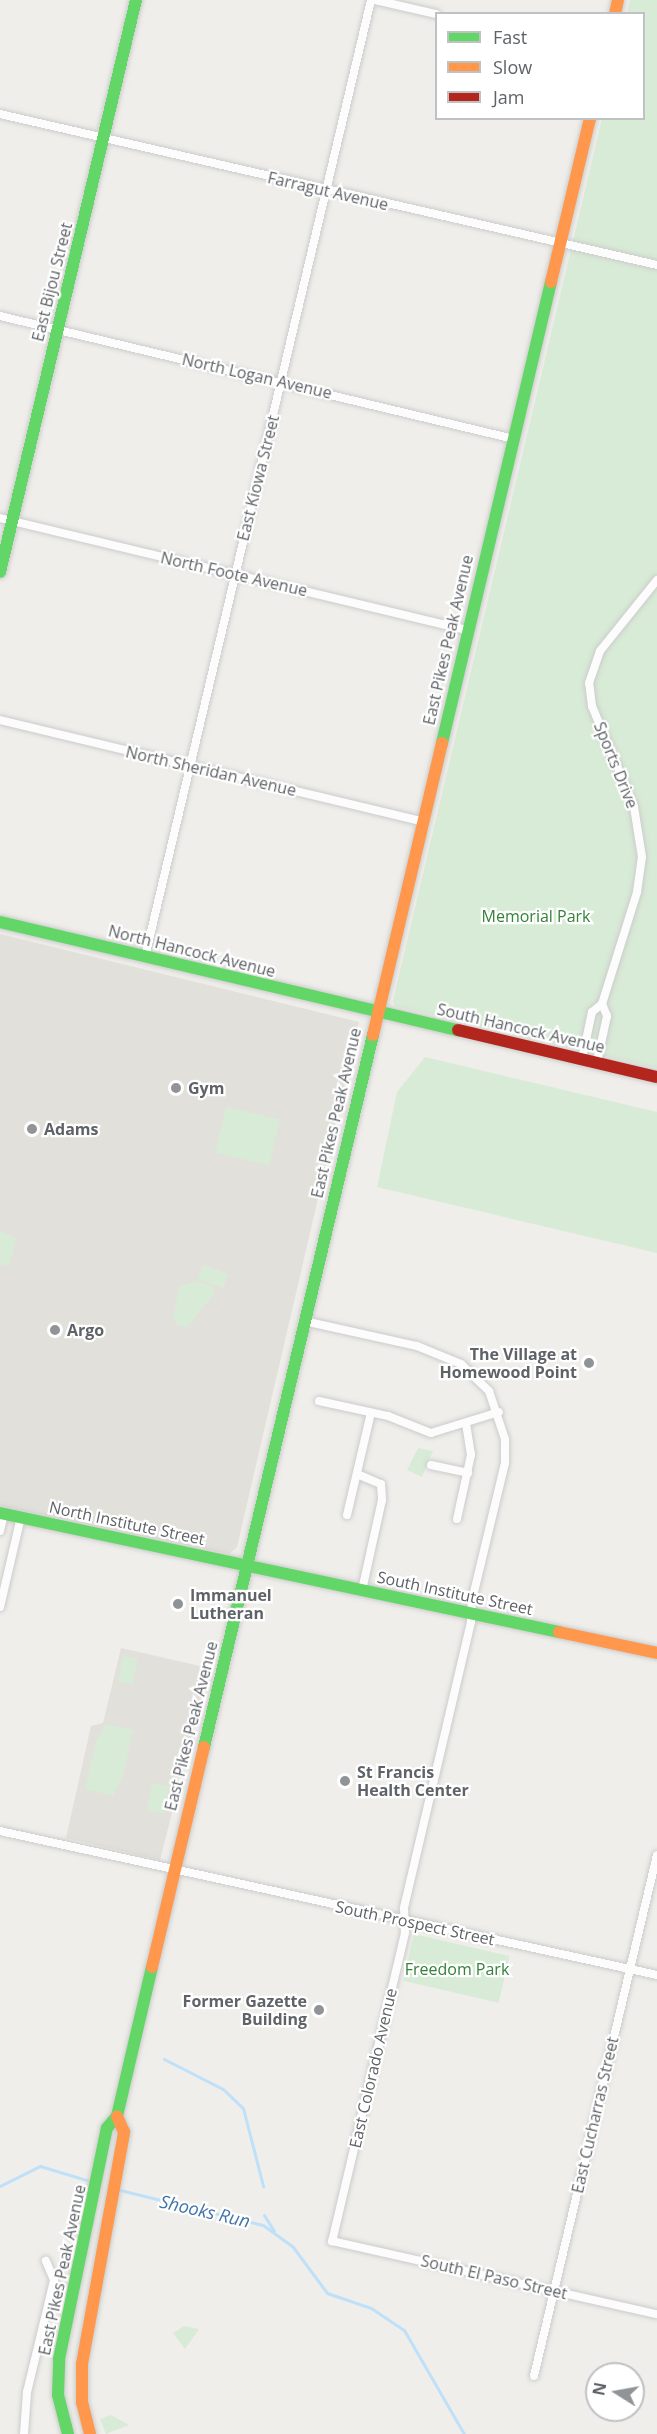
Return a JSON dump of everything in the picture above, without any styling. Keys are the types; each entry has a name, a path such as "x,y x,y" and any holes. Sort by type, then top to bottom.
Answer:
{"main road":[{"name":"East Bijou Street","path":"0,572 6,519 57,330 136,0"},
{"name":"East Pikes Peak Avenue","path":"68,2434 58,2395 59,2359 90,2220 107,2128 117,2116 173,1869 590,120"},
{"name":"North Hancock Avenue","path":"0,922 377,1013"},
{"name":"South Hancock Avenue","path":"377,1013 657,1077"},
{"name":"North Institute Street","path":"2,1514 246,1566"},
{"name":"South Institute Street","path":"246,1566 657,1653"},
{"name":"East Pikes Peak Avenue","path":"90,2434 82,2403 82,2364 124,2132 117,2116"}],"street":[{"path":"373,0 435,14"},
{"name":"East Kiowa Street","path":"145,957 325,190 373,0"},
{"name":"Farragut Avenue","path":"0,114 657,265"},
{"name":"North Logan Avenue","path":"0,316 281,381 514,439"},
{"name":"North Foote Avenue","path":"6,519 467,630"},
{"name":"Sports Drive","path":"582,1059 592,1012 602,1004 638,886 642,857 634,807 592,706 589,682 600,651 657,580"},
{"name":"North Sheridan Avenue","path":"0,720 423,821"},
{"name":"Sports Drive","path":"597,1062 607,1016 602,1004"},
{"name":"East Colorado Avenue","path":"304,1321 407,1344 449,1358 481,1381 499,1412 505,1439 505,1463 403,1909 405,1933 332,2241"},
{"path":"319,1401 371,1413 430,1433 466,1425 499,1412"},
{"path":"347,1515 371,1413"},
{"path":"457,1519 468,1473 471,1444 466,1425"},
{"path":"431,1465 468,1473"},
{"path":"357,1474 381,1484 382,1500 362,1590"},
{"path":"0,1531 2,1514"},
{"path":"0,1607 21,1517"},
{"name":"South Prospect Street","path":"0,1831 404,1922 657,1975"},
{"name":"East Cucharras Street","path":"534,2376 657,1855"},
{"name":"South El Paso Street","path":"332,2241 657,2314"},
{"name":"East Pikes Peak Avenue","path":"24,2434 27,2392 54,2280 46,2261"}],"shaded area":[{"path":"0,934 359,1022 237,1547 229,1554 0,1506"},
{"path":"121,1648 209,1668 160,1860 66,1838 91,1726 103,1723"}],"green space":[{"name":"Memorial Park","path":"630,0 657,0 657,1068 395,1006 393,1001 602,120 645,120 645,12 627,12"},
{"path":"425,1057 657,1112 657,1253 377,1187 397,1092"},
{"path":"226,1107 280,1119 269,1165 215,1153"},
{"path":"0,1231 16,1238 9,1266 0,1264"},
{"path":"203,1265 228,1274 223,1288 198,1279"},
{"path":"199,1281 214,1288 214,1294 187,1327 177,1325 173,1318 180,1286"},
{"path":"418,1448 433,1451 422,1477 407,1470"},
{"path":"123,1656 138,1659 133,1684 118,1682"},
{"path":"106,1724 133,1730 123,1775 113,1796 85,1789 97,1739"},
{"path":"152,1783 169,1786 164,1814 147,1811"},
{"name":"Freedom Park","path":"414,1934 509,1956 499,2003 403,1981"},
{"path":"184,2326 199,2329 185,2349 173,2333"},
{"path":"111,2415 129,2425 106,2434 100,2419"}],"waterway":[{"path":"164,2059 223,2089 243,2108 263,2186"},
{"name":"Shooks Run","path":"0,2186 40,2166 93,2182"},
{"name":"Shooks Run","path":"116,2189 263,2225 293,2247 327,2293 371,2308 404,2330 464,2434"},
{"path":"264,2215 274,2231"}],"traffic: fast":[{"path":"0,572 136,0"},
{"path":"442,743 551,282"},
{"path":"0,922 458,1030"},
{"path":"204,1747 373,1035"},
{"path":"0,1513 559,1632"},
{"path":"68,2434 58,2395 59,2359 107,2128 117,2116 152,1967"}],"traffic: slow":[{"path":"615,12 618,0"},
{"path":"551,282 590,120"},
{"path":"373,1035 442,743"},
{"path":"559,1632 657,1653"},
{"path":"152,1967 204,1747"},
{"path":"90,2434 82,2403 82,2364 124,2132 117,2116"}],"traffic: jam":[{"path":"458,1030 657,1077"}],"place":[{"name":"Gym","path":"176,1088"},
{"name":"Adams","path":"32,1129"},
{"name":"Argo","path":"55,1330"},
{"name":"The Village at Homewood Point","path":"589,1363"},
{"name":"Immanuel Lutheran","path":"178,1604"},
{"name":"St Francis Health Center","path":"345,1781"},
{"name":"Former Gazette Building","path":"319,2010"}]}
